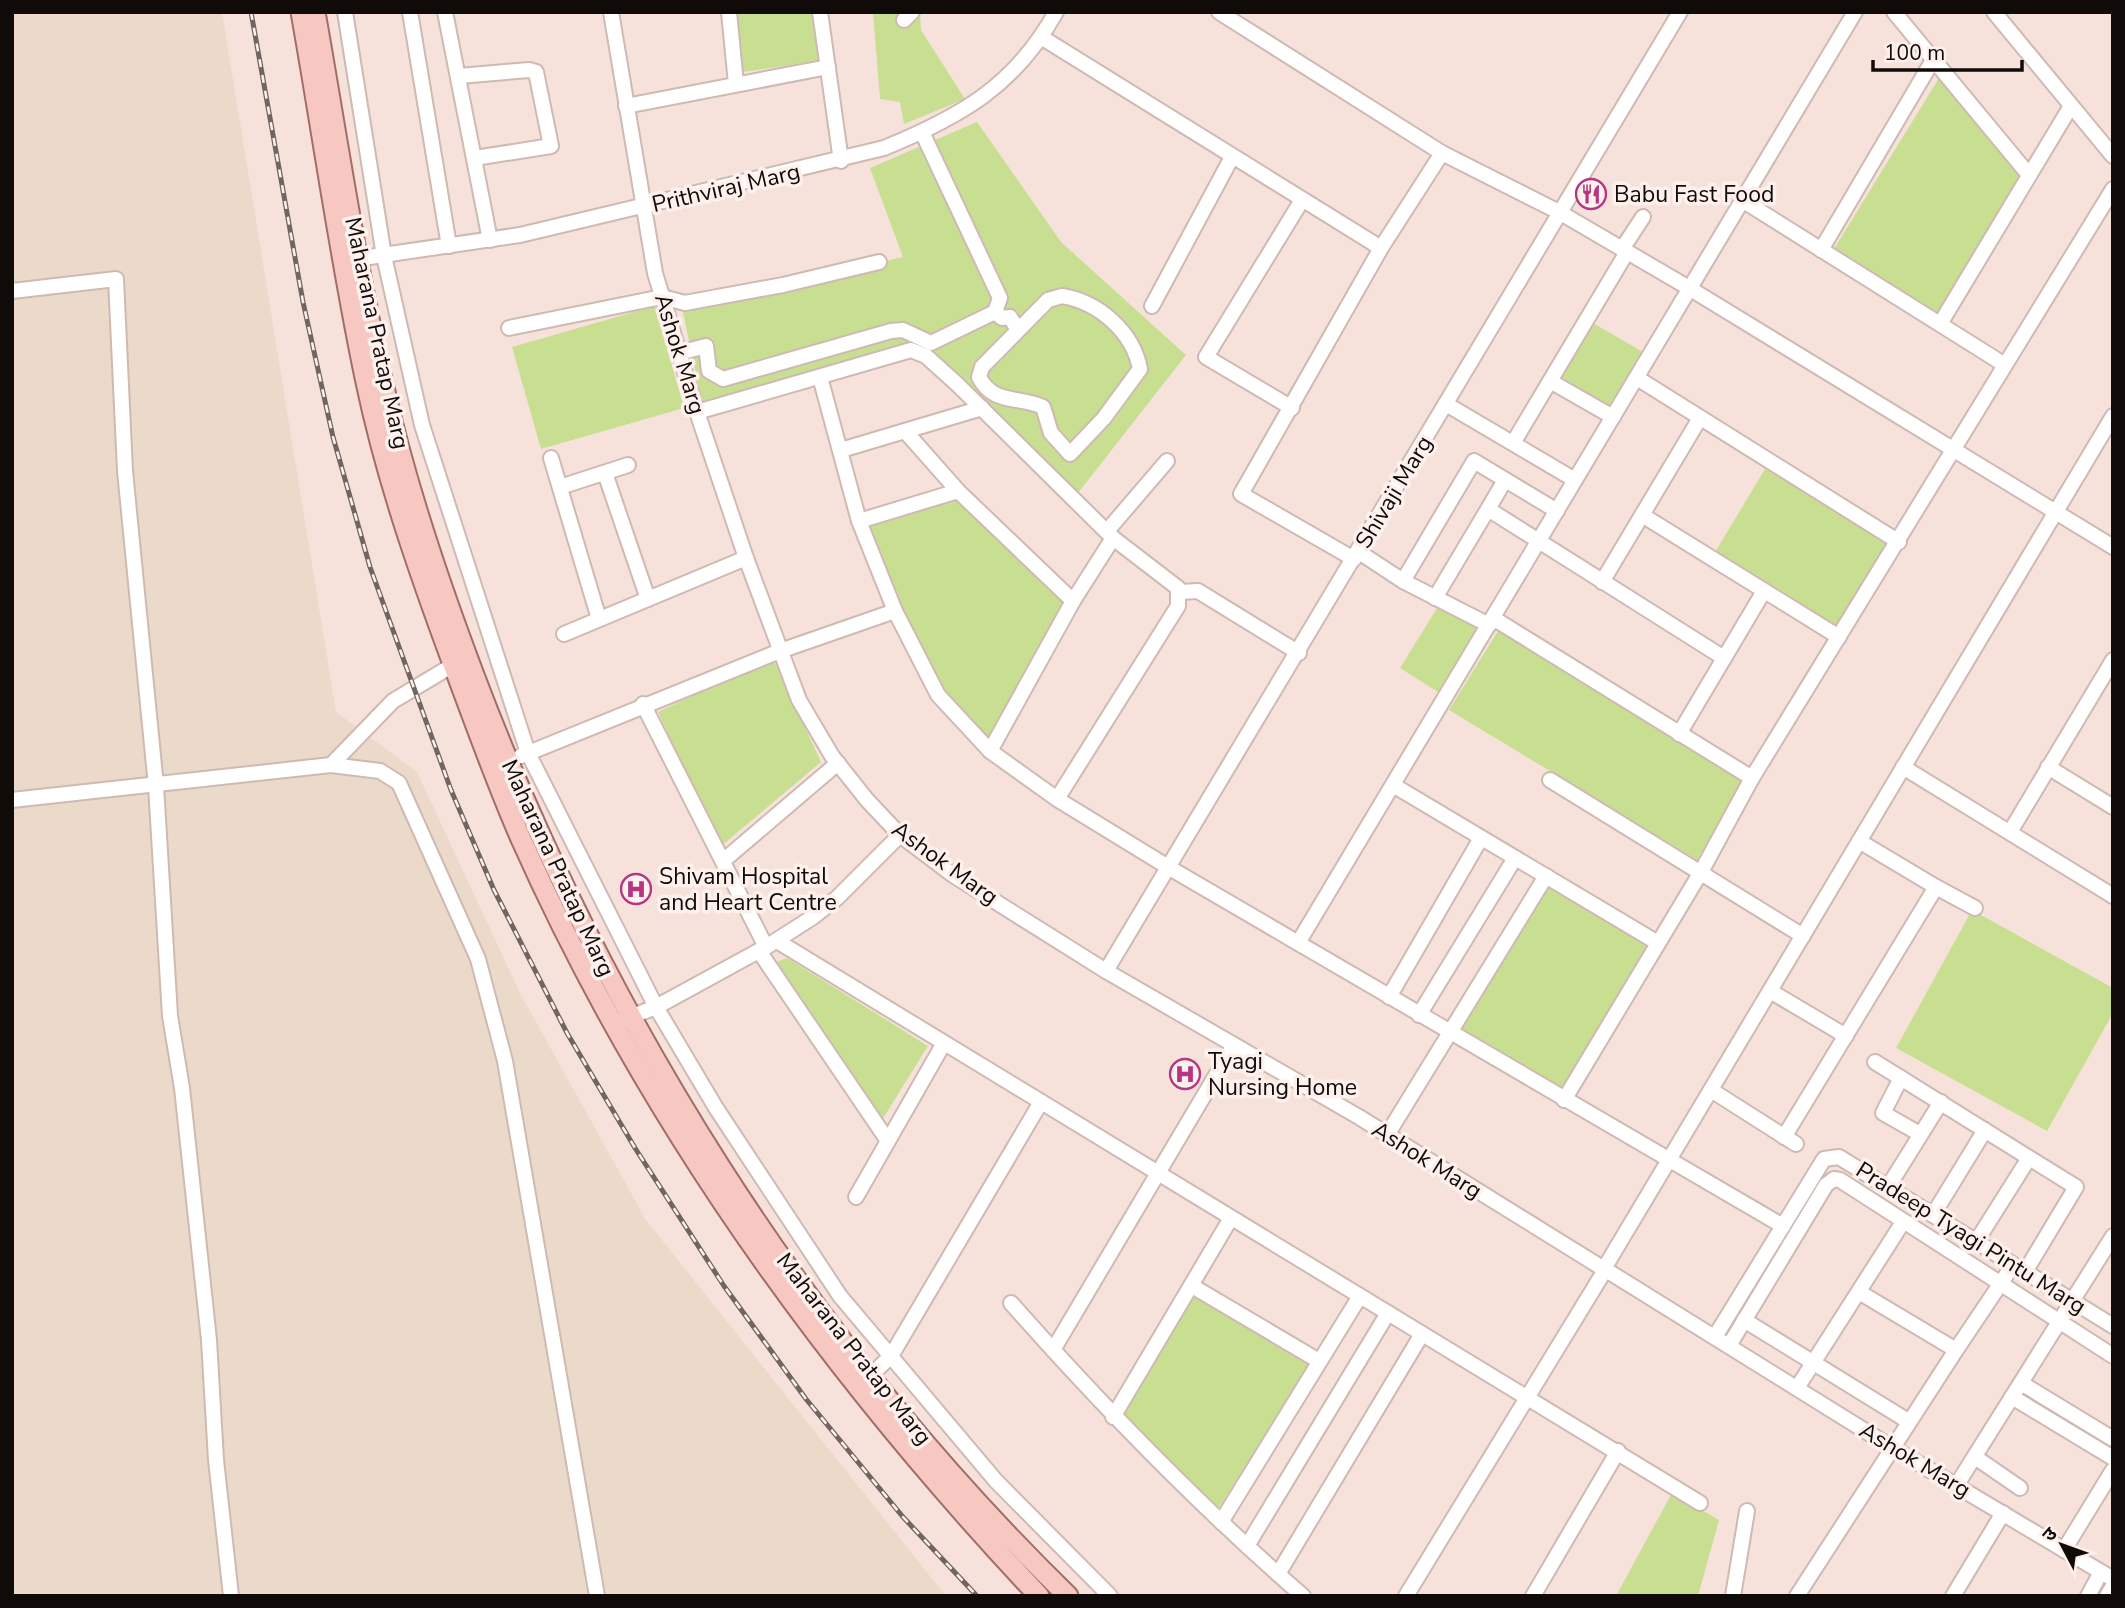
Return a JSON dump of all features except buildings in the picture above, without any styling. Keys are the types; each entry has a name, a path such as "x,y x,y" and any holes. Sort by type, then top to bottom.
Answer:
{"main road":[{"name":"Maharana Pratap Marg","path":"301,12 352,259 383,383 442,591 507,761 622,1021"},
{"name":"Maharana Pratap Marg","path":"315,12 352,259 366,384 414,557 522,841 622,1021 688,1115 864,1381 925,1467 1039,1596"},
{"name":"Maharana Pratap Marg","path":"864,1381 1068,1596"}],"street":[{"path":"345,12 384,256 422,425 528,753 656,1007 782,1212 840,1296 996,1481 1110,1596"},
{"path":"410,12 449,246"},
{"path":"445,12 489,240"},
{"name":"Ashok Marg","path":"611,12 642,207 662,297 746,558 799,699 838,763 900,835 953,875 1106,971 1387,1135 1716,1335 1891,1447 2107,1575"},
{"path":"729,12 736,84"},
{"path":"820,12 841,161"},
{"name":"Prithviraj Marg","path":"352,259 489,240 841,161 884,148 922,132 988,95 1041,37 1056,12"},
{"path":"1219,12 1442,153 1559,212 1689,288 2113,547"},
{"name":"Shivaji Marg","path":"1106,971 1299,653 1680,12"},
{"path":"1298,943 1855,12"},
{"path":"1894,12 2029,175"},
{"path":"1994,12 2113,156"},
{"path":"1041,37 1381,248"},
{"path":"1821,250 1933,60"},
{"path":"626,106 828,66"},
{"path":"459,76 528,70 536,72 551,146 475,158"},
{"path":"1940,324 2071,106"},
{"path":"679,352 706,346 705,360 709,371 723,379 891,331 903,330 931,343 995,312 1000,298 922,132"},
{"path":"1442,153 1381,248 1241,494 1435,598 1491,621 1752,778"},
{"path":"1152,306 1232,157"},
{"path":"1564,1100 1701,872 1752,778 2113,189"},
{"path":"1292,408 1206,357 1302,200"},
{"path":"1742,200 2005,365"},
{"path":"1513,443 1643,217"},
{"path":"509,328 662,297 685,303 783,285 879,262"},
{"path":"12,291 116,279 125,471 156,786 170,1016 182,1088 209,1340 216,1460 231,1596"},
{"path":"1062,296 1081,299 1108,316 1137,354 1140,369 1104,418 1070,454 1051,433 1043,407 1002,399 985,388 979,377 982,367 1018,330 1048,300 1062,296"},
{"path":"995,312 1002,318 1010,317 1018,330"},
{"path":"697,412 911,350 926,356 1110,534 1180,592 1198,591 1299,653"},
{"path":"820,377 859,521 895,611 938,695 990,751 1058,799 1168,867 1783,1226"},
{"path":"1637,378 1899,542"},
{"path":"1550,381 1613,417"},
{"path":"1446,404 1575,480"},
{"path":"841,450 982,408"},
{"path":"1406,1596 1605,1269 2113,416"},
{"path":"1602,582 1700,418"},
{"path":"905,431 958,491 1073,601"},
{"path":"551,458 599,620"},
{"path":"990,751 1110,534 1167,461"},
{"path":"1403,581 1474,461 1557,511"},
{"path":"560,487 628,465"},
{"path":"605,472 648,599"},
{"path":"1435,598 1506,480"},
{"path":"859,521 958,491"},
{"path":"1488,509 1724,658"},
{"path":"1642,515 1839,637"},
{"path":"564,634 746,558"},
{"path":"1679,734 1764,591"},
{"path":"1058,799 1178,606 1180,592"},
{"path":"507,761 780,650 895,611"},
{"path":"2010,832 2113,660"},
{"path":"331,765 393,701 453,665"},
{"path":"643,704 767,946 769,966 888,1141"},
{"path":"723,861 838,763"},
{"path":"12,800 331,765 380,771 399,783 478,959 505,1061 597,1596"},
{"path":"1903,767 2111,892"},
{"path":"2049,767 2113,807"},
{"path":"1550,780 1803,936"},
{"path":"1393,785 1658,943"},
{"path":"622,1021 656,1007 767,946 837,898 900,835"},
{"path":"1389,997 1481,838"},
{"path":"1859,841 1975,908"},
{"path":"1419,1015 1515,858"},
{"path":"1387,1135 1545,876"},
{"path":"1711,1090 1790,1141 1846,1036 1936,887"},
{"path":"767,946 790,949 1700,1503"},
{"path":"769,966 790,949"},
{"path":"1769,991 1846,1036"},
{"path":"856,1197 944,1043"},
{"path":"1053,1350 1234,1045"},
{"path":"1797,1596 1999,1284 2019,1268 2076,1188 1875,1062"},
{"path":"1901,1078 1883,1112 1920,1134"},
{"path":"864,1381 891,1356 1041,1102"},
{"path":"1888,1187 1941,1102"},
{"path":"1933,1215 1985,1130"},
{"name":"Pradeep Tyagi Pintu Marg","path":"1716,1335 1824,1159 1832,1156 1839,1157 2113,1326"},
{"path":"1976,1242 2029,1158"},
{"path":"1730,1344 1826,1185 1834,1179 1840,1180 2113,1356"},
{"path":"1112,1417 1231,1218"},
{"path":"1797,1388 1903,1222"},
{"path":"1956,1486 2113,1236"},
{"path":"1192,1286 1319,1361"},
{"path":"1859,1292 1956,1350"},
{"path":"1220,1522 1360,1296"},
{"path":"1011,1303 1112,1417 1220,1522 1303,1596"},
{"path":"1247,1546 1388,1313"},
{"path":"1744,1320 1908,1421"},
{"path":"1278,1574 1422,1334"},
{"path":"2021,1383 2113,1439"},
{"path":"2012,1397 2113,1458"},
{"path":"1533,1596 1618,1451"},
{"path":"1975,1457 2020,1488"},
{"path":"2064,1550 2113,1470"},
{"path":"1733,1596 1747,1511"},
{"path":"1953,1596 2003,1513"},
{"path":"2088,1596 2107,1575"},
{"path":"2107,1596 2113,1586"}],"shaded area":[{"path":"12,12 222,12 336,712 417,772 520,993 646,1220 946,1596 12,1596"}],"green space":[{"path":"735,12 812,12 819,61 743,72"},
{"path":"873,12 920,12 921,30 965,99 904,124 900,102 880,99"},
{"path":"1939,78 2021,178 1938,313 1834,249"},
{"path":"977,122 1061,242 1186,355 1078,493 943,362 923,349 904,346 702,402 682,308 903,257 870,168"},
{"path":"655,306 684,408 541,449 512,347"},
{"path":"1593,323 1643,352 1611,407 1561,377"},
{"path":"1765,469 1889,544 1838,629 1714,554"},
{"path":"958,500 1068,602 989,743 939,693 892,606 864,524"},
{"path":"1439,605 1477,628 1438,692 1400,668"},
{"path":"1498,631 1744,780 1697,860 1449,710"},
{"path":"773,658 821,762 720,847 658,712"},
{"path":"1548,886 1649,946 1562,1091 1461,1030"},
{"path":"1972,910 2113,988 2113,1013 2047,1131 1896,1048"},
{"path":"787,958 928,1046 882,1120 776,962"},
{"path":"1192,1294 1310,1363 1216,1512 1118,1414"},
{"path":"1672,1493 1719,1520 1698,1596 1616,1596"}],"railway":[{"path":"251,12 303,302 333,437 370,567 451,790 494,890 567,1033 635,1148 724,1286 806,1399 903,1517 977,1596"}],"place":[{"name":"Babu Fast Food","path":"1591,194"},
{"name":"Shivam Hospital and Heart Centre","path":"636,889"},
{"name":"Tyagi Nursing Home","path":"1185,1074"}]}
